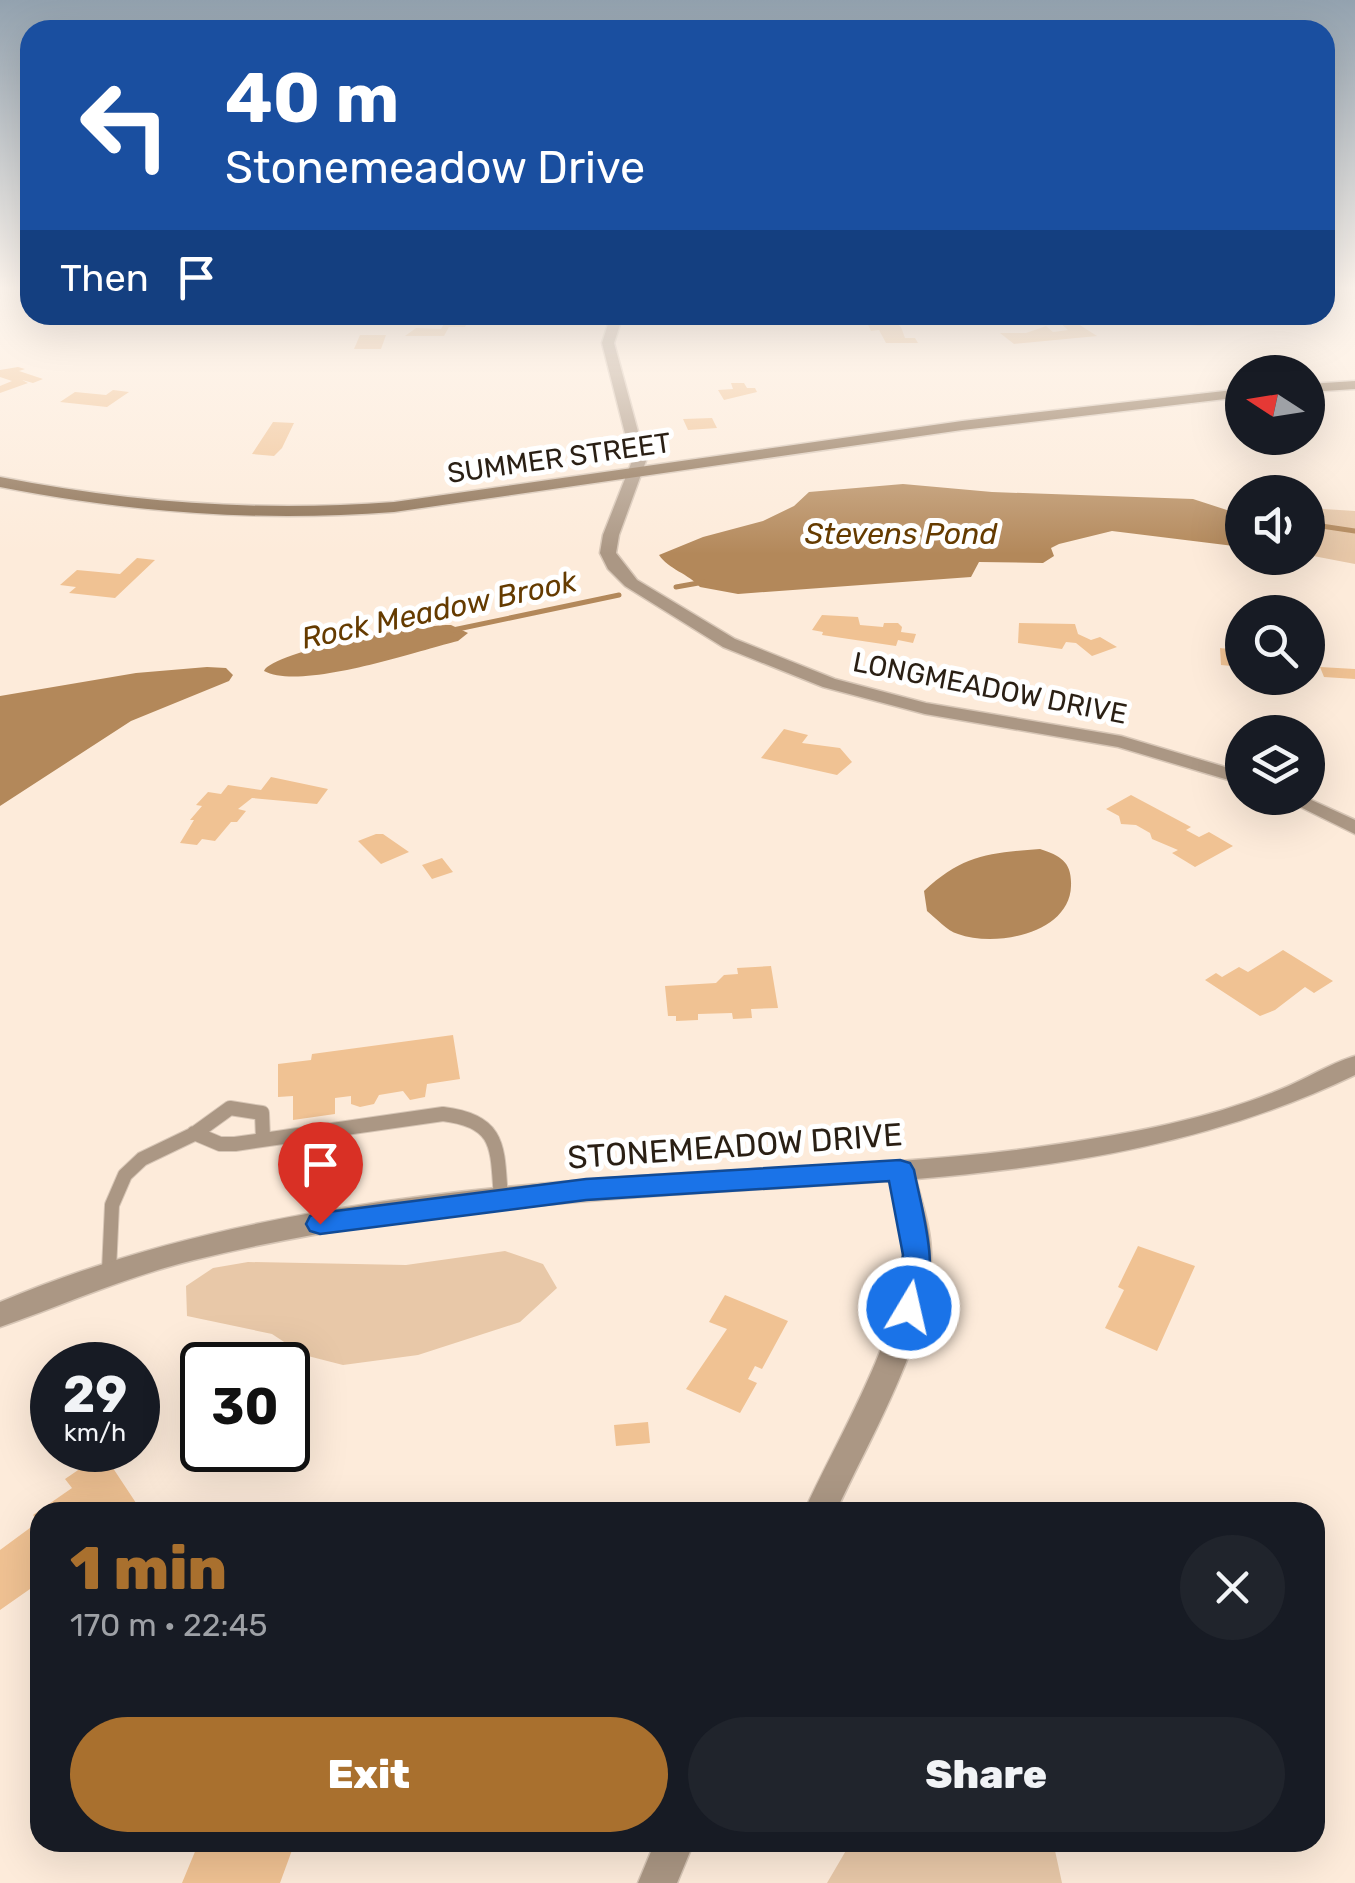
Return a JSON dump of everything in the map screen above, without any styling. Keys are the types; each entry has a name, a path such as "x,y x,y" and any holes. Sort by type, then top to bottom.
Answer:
{"main road":[{"path":"1325,387 1355,384"},
{"name":"SUMMER STREET","path":"0,482 145,507 290,512 458,499 1002,419 1225,395"}],"street":[{"path":"617,378 639,461 637,473"},
{"name":"LONGMEADOW DRIVE","path":"637,473 610,536 611,562 630,583 729,643 801,674 858,692 924,708 1121,742 1225,773"},
{"path":"1325,814 1355,828"},
{"name":"STONEMEADOW DRIVE","path":"0,1315 110,1270 290,1228 586,1189 900,1170 986,1162 1138,1139 1267,1104 1329,1080 1355,1065"},
{"path":"824,1502 902,1325 913,1290 915,1238 900,1170"},
{"path":"657,1883 671,1852"}],"lane":[{"path":"110,1270 109,1226 118,1186 130,1168 160,1148 194,1134 226,1109 248,1106 262,1113 264,1139"},
{"path":"194,1134 220,1144 443,1114 468,1115 481,1120 496,1141 501,1199"}],"shaded area":[{"path":"1325,509 1355,511 1355,564 1325,558"},
{"path":"505,1251 543,1264 557,1288 520,1322 418,1355 343,1365 310,1357 310,1342 284,1342 272,1334 187,1316 186,1286 213,1268 248,1262 406,1265"},
{"path":"845,1852 1055,1852 1062,1883 827,1883"}],"water":[{"name":"Stevens Pond","path":"903,484 992,492 1193,499 1225,509 1225,545 1112,531 1059,544 1051,548 1054,556 1043,563 979,562 971,577 738,594 700,587 659,555 703,537 763,521 794,506 809,492"},
{"path":"451,625 468,633 458,641 388,660 304,676 264,671 274,663 320,647"},
{"path":"226,668 233,675 229,681 131,721 0,806 0,696 136,673"},
{"path":"1040,849 1064,861 1071,878 1067,902 1045,926 1010,937 974,938 950,930 927,911 924,891 951,870 977,858"}],"building":[{"path":"3,378 43,379 33,383 22,380 28,383 0,393 0,386 12,381"},
{"path":"731,383 744,383 757,392 724,400 718,390 733,389"},
{"path":"113,390 129,392 107,407 60,402 75,392 106,395"},
{"path":"712,418 717,428 688,430 683,419"},
{"path":"273,422 294,423 282,448 274,456 252,454"},
{"path":"137,558 155,560 115,598 69,593 76,587 60,585 77,570 120,574"},
{"path":"822,615 858,617 860,625 883,627 884,623 898,623 901,632 916,634 913,643 898,640 896,646 822,635 823,632 812,630"},
{"path":"1019,623 1075,624 1078,634 1091,640 1100,637 1117,647 1092,656 1076,643 1066,642 1062,649 1018,643"},
{"path":"1220,648 1225,649 1225,665 1221,665"},
{"path":"1325,667 1355,669 1355,679 1325,677"},
{"path":"784,729 808,735 802,743 840,748 852,762 837,775 761,758"},
{"path":"271,777 328,789 317,804 252,798 238,809 246,811 237,822 231,822 215,841 180,843 194,820 190,820 202,806 196,805 208,792 221,794 228,785 261,790"},
{"path":"1131,795 1191,827 1186,830 1199,837 1209,832 1233,846 1195,867 1172,853 1178,850 1152,839 1150,833 1136,825 1121,824 1119,816 1106,809"},
{"path":"383,834 409,852 381,864 358,841"},
{"path":"442,858 453,872 432,879 422,865"},
{"path":"1283,950 1333,981 1314,993 1305,987 1275,1010 1260,1016 1205,980 1216,973 1222,977 1239,967 1248,972"},
{"path":"771,966 778,1008 751,1009 752,1018 733,1019 732,1013 698,1014 698,1020 676,1021 676,1016 668,1016 665,986 716,983 724,975 738,974 737,968"},
{"path":"453,1035 460,1079 427,1084 425,1097 410,1100 403,1091 379,1095 374,1104 360,1107 351,1104 351,1096 335,1098 335,1114 293,1120 293,1096 278,1097 278,1064 311,1060 312,1054"},
{"path":"1138,1246 1195,1266 1157,1351 1105,1328 1124,1290 1118,1287"},
{"path":"725,1295 788,1321 762,1369 755,1366 748,1379 757,1383 740,1413 686,1389 727,1329 709,1322"},
{"path":"648,1422 650,1443 616,1446 614,1425"},
{"path":"75,1472 116,1472 135,1502 52,1502 72,1488 65,1479"},
{"path":"30,1528 30,1589 0,1610 0,1550"},
{"path":"195,1852 291,1852 280,1883 182,1883"}],"waterway":[{"name":"Rock Meadow Brook","path":"1325,527 1355,531"},
{"name":"Rock Meadow Brook","path":"676,587 704,582"},
{"name":"Rock Meadow Brook","path":"453,630 619,595"}],"route":[{"path":"320,1224 586,1189 900,1170 917,1255 909,1308"}]}
